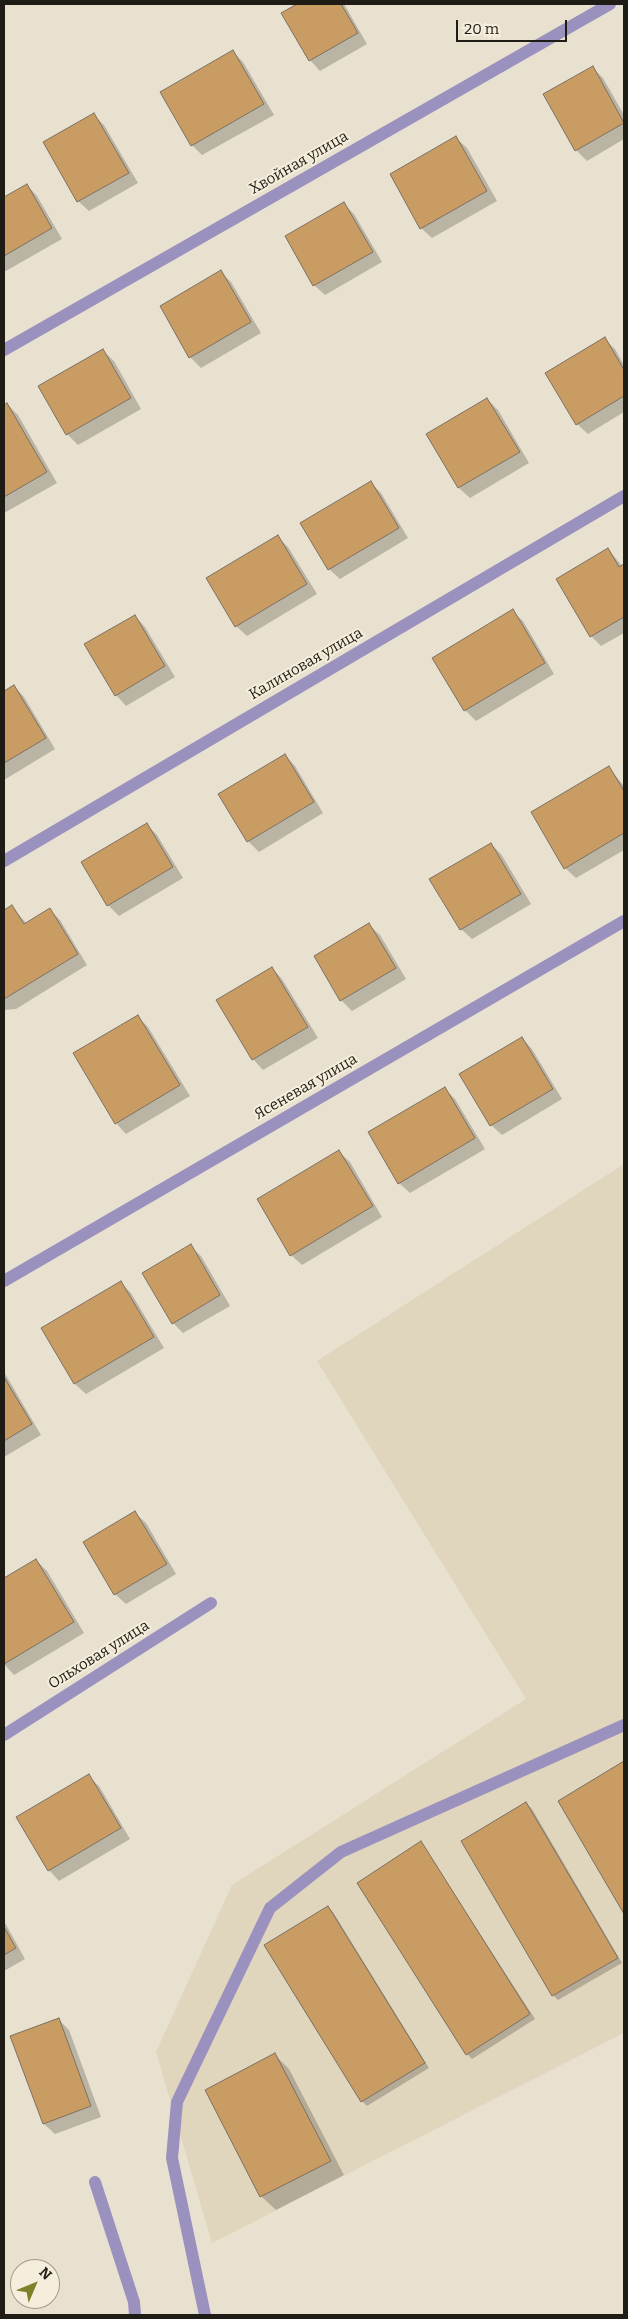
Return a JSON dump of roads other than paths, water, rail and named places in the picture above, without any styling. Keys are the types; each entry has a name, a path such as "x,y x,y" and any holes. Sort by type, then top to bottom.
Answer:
{"street":[{"name":"Хвойная улица","path":"4,350 610,4"},
{"name":"Калиновая улица","path":"4,861 624,496"},
{"name":"Ясеневая улица","path":"4,1281 624,921"},
{"name":"Ольховая улица","path":"4,1735 211,1603"},
{"path":"205,2315 172,2158 177,2102 270,1908 341,1852 624,1726"},
{"path":"95,2182 134,2302 135,2315"}]}
